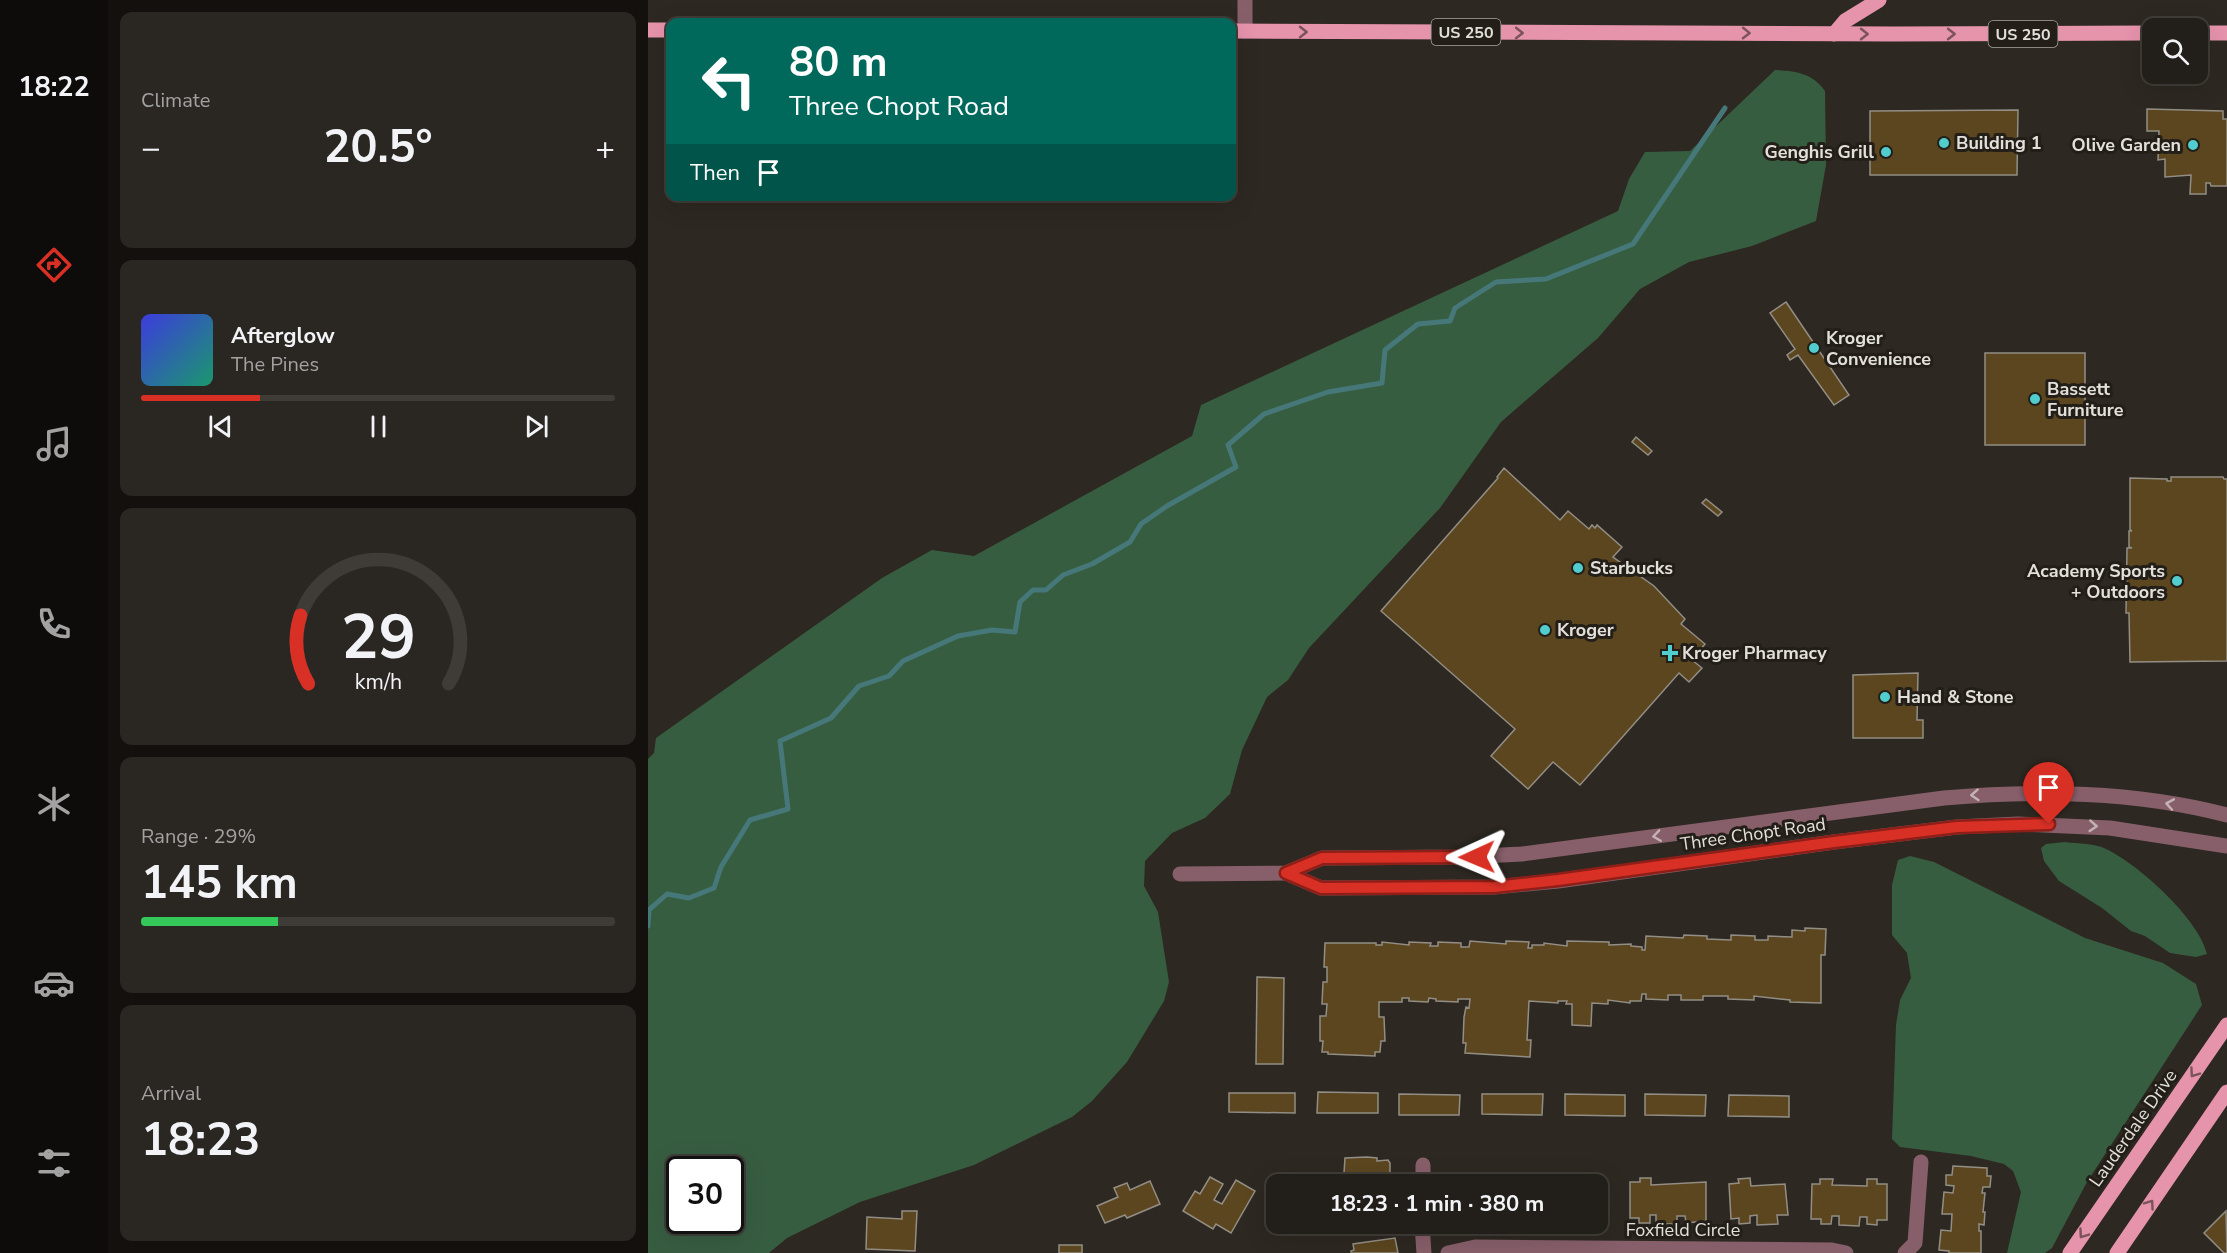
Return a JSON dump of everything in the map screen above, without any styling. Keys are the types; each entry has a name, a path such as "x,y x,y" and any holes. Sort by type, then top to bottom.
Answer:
{"main road":[{"path":"1834,34 1845,21 1878,0"},
{"path":"648,30 666,30"},
{"name":"US 250","path":"1238,31 2142,33"},
{"path":"2208,33 2227,33"},
{"path":"2208,35 2227,42"},
{"name":"Lauderdale Drive","path":"2070,1253 2227,1025"},
{"path":"2117,1253 2227,1092"}],"street":[{"path":"1238,31 1245,0"},
{"name":"Three Chopt Road","path":"1179,874 1286,873 1322,858 1522,854 1944,798 1987,795 2039,793 2100,795 2162,802 2227,815"},
{"name":"Three Chopt Road","path":"1286,873 1321,888 1494,887 1570,879 1957,827 2018,824 2110,828 2227,846"},
{"path":"1905,1253 1915,1243 1921,1162"},
{"path":"1423,1165 1423,1174"},
{"path":"1423,1234 1424,1253"},
{"name":"Foxfield Circle","path":"1448,1253 1475,1247 1623,1251 1832,1250 1846,1253"}],"green space":[{"path":"1775,70 1803,74 1815,80 1825,91 1826,165 1816,221 1752,246 1689,262 1640,289 1598,338 1501,422 1440,508 1309,648 1288,680 1267,697 1242,750 1230,794 1205,818 1172,833 1145,861 1144,886 1158,912 1169,982 1164,1001 1127,1062 1092,1101 1072,1117 974,1165 860,1202 787,1238 769,1253 648,1253 648,759 654,753 656,738 882,578 932,550 974,556 1192,436 1201,405 1618,211 1629,179 1645,152 1690,151"},
{"path":"2065,842 2102,847 2134,867 2180,909 2202,940 2207,954 2196,957 2170,953 2145,936 2131,931 2102,908 2059,881 2044,861 2041,848 2046,844"},
{"path":"1910,856 1934,862 2085,938 2163,963 2196,984 2202,1005 2087,1182 2052,1248 2045,1253 2007,1253 2021,1192 2013,1171 2004,1164 1971,1156 1900,1147 1892,1139 1896,1025 1900,1000 1911,978 1907,953 1892,935 1892,885 1898,860"}],"building":[{"name":"Olive Garden","path":"2147,109 2223,111 2223,119 2227,119 2227,186 2211,186 2210,183 2206,183 2206,194 2190,194 2191,175 2165,177 2165,159 2158,160 2159,131 2147,131"},
{"name":"Building 1","path":"2018,110 2017,175 1870,175 1870,111"},
{"path":"1786,302 1849,395 1834,405 1798,355 1790,360 1787,355 1795,349 1770,313"},
{"name":"Bassett Furniture","path":"1985,353 2085,353 2085,445 1985,445"},
{"path":"1636,437 1652,451 1648,455 1632,442"},
{"name":"Kroger","path":"1504,468 1560,520 1568,511 1589,529 1592,525 1595,528 1597,525 1622,547 1613,557 1654,586 1685,619 1681,624 1705,644 1692,660 1702,668 1689,682 1679,673 1580,785 1553,762 1528,789 1491,756 1515,729 1381,611 1498,478"},
{"name":"Academy Sports + Outdoors","path":"2171,477 2223,477 2227,479 2227,661 2130,662 2129,613 2126,613 2127,548 2132,548 2129,547 2129,531 2132,531 2130,530 2130,478 2171,481"},
{"path":"1706,499 1722,512 1718,516 1702,503"},
{"name":"Hand & Stone","path":"1918,673 1917,720 1923,720 1923,738 1853,738 1853,675"},
{"path":"1805,928 1826,929 1825,955 1821,955 1821,1003 1790,1002 1790,1000 1754,996 1754,1000 1728,999 1728,996 1703,996 1703,1000 1681,1000 1681,995 1668,995 1668,1000 1646,999 1646,994 1642,994 1641,1001 1630,1001 1630,1003 1608,1000 1608,1004 1592,1003 1591,1026 1572,1025 1572,1004 1566,1004 1567,1001 1558,1001 1558,1003 1529,1001 1527,1040 1531,1040 1530,1057 1465,1053 1464,1017 1466,1007 1469,1008 1470,999 1458,999 1458,1002 1436,1001 1436,999 1429,998 1428,1002 1409,1001 1409,998 1402,998 1402,1002 1379,1002 1379,1017 1384,1017 1385,1041 1381,1041 1380,1052 1375,1052 1375,1056 1322,1052 1320,1016 1326,1016 1327,1004 1322,1004 1323,982 1327,982 1327,967 1324,967 1325,943 1382,945 1382,942 1409,945 1409,942 1431,943 1430,946 1438,946 1438,942 1461,943 1461,947 1469,947 1470,941 1506,944 1506,941 1529,942 1528,948 1532,948 1532,945 1544,945 1544,943 1567,946 1567,941 1609,942 1609,945 1631,944 1631,946 1642,947 1642,950 1645,950 1646,936 1683,938 1684,935 1707,936 1707,939 1731,940 1731,935 1755,936 1755,940 1768,940 1768,936 1792,937 1792,930 1805,931"},
{"path":"1257,977 1284,978 1283,1064 1256,1064"},
{"path":"1318,1092 1378,1093 1378,1113 1317,1113"},
{"path":"1229,1093 1295,1093 1295,1113 1229,1112"},
{"path":"1399,1094 1460,1095 1459,1115 1399,1115"},
{"path":"1482,1094 1543,1094 1542,1115 1482,1114"},
{"path":"1565,1094 1625,1095 1625,1116 1565,1115"},
{"path":"1645,1094 1706,1095 1705,1116 1645,1115"},
{"path":"1729,1095 1789,1096 1789,1117 1728,1116"},
{"path":"1367,1157 1377,1158 1377,1161 1388,1160 1390,1174 1345,1174 1345,1158"},
{"path":"1953,1166 1987,1168 1987,1176 1991,1176 1990,1187 1983,1187 1982,1193 1985,1193 1983,1212 1985,1212 1984,1225 1979,1224 1981,1253 1949,1253 1949,1251 1939,1250 1941,1230 1951,1231 1952,1214 1942,1214 1944,1192 1953,1193 1954,1186 1946,1185 1946,1175 1952,1175"},
{"path":"1210,1177 1223,1184 1214,1200 1222,1204 1236,1180 1255,1191 1231,1233 1216,1224 1213,1229 1183,1211 1195,1191 1200,1194"},
{"path":"1640,1178 1651,1178 1651,1185 1706,1182 1706,1221 1686,1223 1685,1216 1677,1216 1677,1224 1656,1224 1656,1215 1650,1215 1650,1223 1639,1223 1639,1218 1630,1218 1630,1182 1640,1182"},
{"path":"1750,1178 1751,1186 1785,1184 1788,1215 1777,1215 1778,1224 1757,1225 1757,1215 1750,1216 1750,1223 1739,1224 1739,1218 1731,1219 1729,1184 1739,1183 1738,1179"},
{"path":"1820,1179 1833,1179 1832,1185 1867,1186 1867,1179 1877,1179 1877,1184 1887,1184 1887,1220 1877,1220 1877,1225 1867,1224 1867,1217 1860,1217 1859,1226 1839,1225 1839,1216 1832,1216 1831,1224 1821,1224 1821,1219 1811,1219 1812,1184 1820,1184"},
{"path":"1150,1181 1160,1204 1127,1218 1125,1215 1105,1223 1097,1206 1118,1197 1114,1188 1127,1183 1130,1190"},
{"path":"902,1211 917,1211 915,1251 866,1249 867,1217 902,1219"},
{"path":"2226,1211 2227,1253 2224,1253 2204,1233"},
{"path":"1395,1238 1398,1253 1351,1253 1354,1250 1353,1244"},
{"path":"1059,1245 1082,1245 1082,1253 1059,1253"}],"waterway":[{"path":"648,926 649,910 667,894 689,898 714,888 721,867 750,820 788,809 780,741 831,718 859,686 889,676 903,661 958,636 992,630 1015,632 1020,602 1033,590 1046,590 1063,575 1092,564 1130,542 1141,524 1167,506 1236,467 1228,445 1264,414 1328,392 1382,383 1385,350 1418,324 1450,321 1455,308 1496,282 1546,279 1633,244 1725,108"}],"place":[{"name":"Building 1","path":"1944,143"},
{"name":"Olive Garden","path":"2193,145"},
{"name":"Genghis Grill","path":"1886,152"},
{"name":"Kroger Convenience","path":"1814,348"},
{"name":"Bassett Furniture","path":"2035,399"},
{"name":"Starbucks","path":"1578,568"},
{"name":"Academy Sports + Outdoors","path":"2177,581"},
{"name":"Kroger","path":"1545,630"},
{"name":"Kroger Pharmacy","path":"1670,653"},
{"name":"Hand & Stone","path":"1885,697"}],"route":[{"path":"1477,857 1322,858 1286,873 1321,888 1494,887 1957,827 2049,824"}]}
